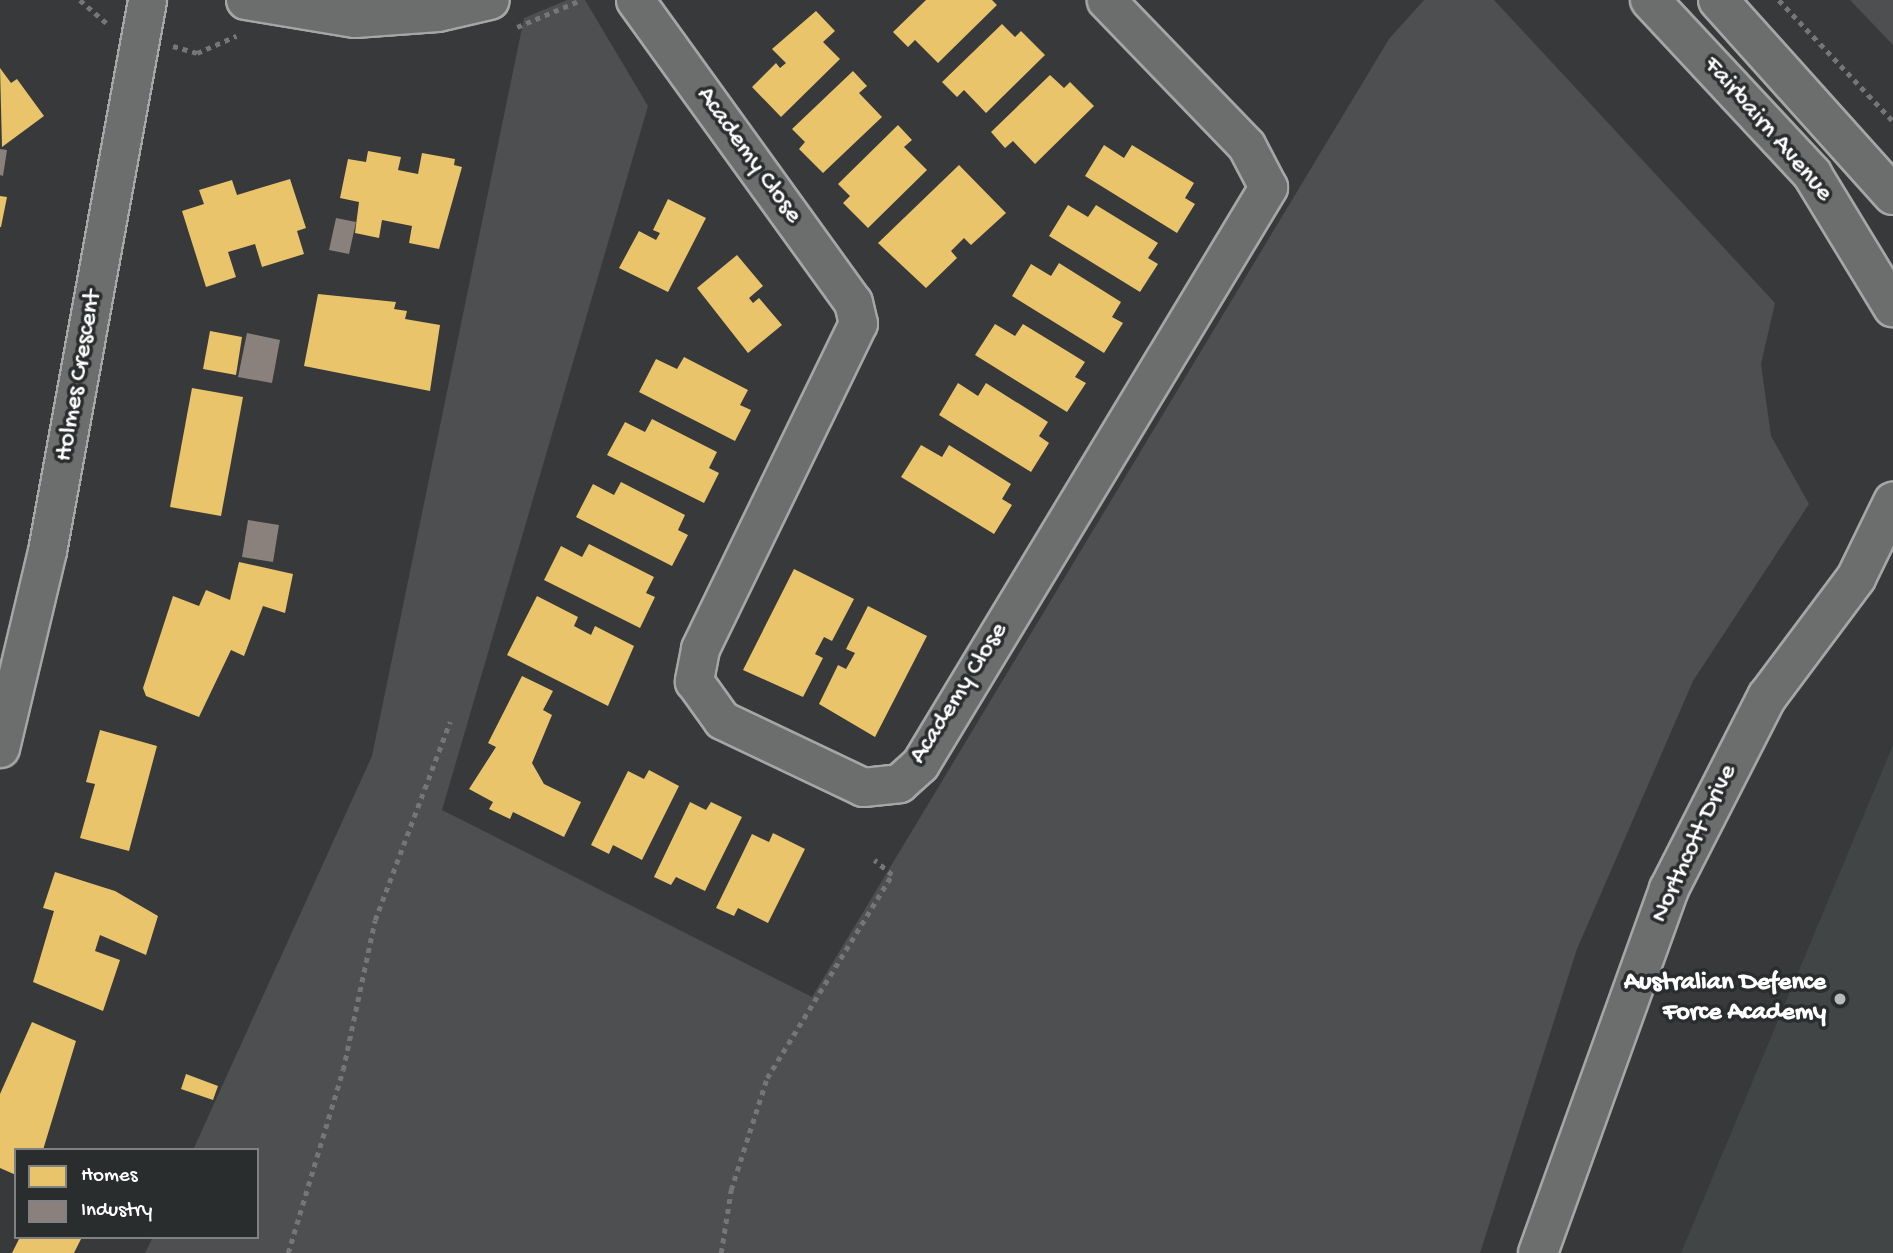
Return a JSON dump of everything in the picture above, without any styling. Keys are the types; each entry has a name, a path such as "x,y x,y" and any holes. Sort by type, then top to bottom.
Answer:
{"street":[{"name":"Holmes Crescent","path":"0,748 46,561 146,0"},
{"path":"246,0 355,18 438,12 490,0"},
{"name":"Academy Close","path":"635,0 853,302 858,323 700,649 694,681 722,720 863,787 899,783 920,764 1268,187 1258,159 1106,0"},
{"name":"Fairbairn Avenue","path":"1650,0 1812,174 1893,307"},
{"name":"Fairbairn Avenue","path":"1718,0 1893,195"},
{"name":"Northcott Drive","path":"1538,1253 1669,889 1767,697 1856,578 1893,502"},
{"name":"Northcott Drive","path":"1856,578 1893,549"}],"path":[{"path":"1779,0 1893,121"},
{"path":"288,1253 343,1070 375,920 450,722"},
{"path":"721,1253 731,1190 768,1079 892,875 874,860"}],"shaded area":[{"path":"567,0 585,0 648,106 442,810 812,997 1389,39 1424,0 1494,0 1775,303 1761,364 1771,436 1809,504 1693,681 1577,949 1480,1253 145,1253 152,1239 259,1239 259,1148 194,1148 372,756 524,18"},
{"path":"1850,0 1893,0 1893,45"},
{"name":"Australian Defence Force Academy","path":"1893,745 1893,1253 1681,1253"}],"building: Homes":[{"path":"926,0 992,0 997,5 938,63 915,40 908,47 893,32"},
{"path":"816,11 835,31 823,42 840,59 781,117 752,87 776,63 780,68 786,63 772,49"},
{"path":"1002,24 1015,37 1021,31 1045,55 986,113 964,90 957,97 942,82"},
{"path":"0,68 11,83 17,79 44,116 2,147"},
{"path":"853,71 867,86 859,93 882,117 823,173 799,149 805,142 792,129"},
{"path":"1050,75 1064,88 1070,82 1094,106 1035,164 1013,141 1005,148 991,132"},
{"path":"898,125 912,140 904,147 927,170 868,228 843,203 850,196 838,184"},
{"path":"1104,145 1124,158 1132,145 1194,183 1185,198 1195,204 1177,233 1085,176"},
{"path":"368,151 401,157 398,170 418,174 422,153 455,159 454,165 462,167 439,249 409,243 412,226 382,220 379,238 355,233 359,202 340,198 348,159 366,162"},
{"path":"959,165 1006,213 971,245 964,238 951,251 957,258 926,288 878,243"},
{"path":"290,179 306,228 297,231 304,254 262,267 255,244 228,252 236,277 206,287 182,211 204,204 199,190 232,180 237,195"},
{"path":"0,196 7,197 1,227 0,227"},
{"path":"668,199 706,218 668,292 619,268 639,231 656,240 660,233 653,230"},
{"path":"1068,205 1088,217 1096,205 1158,243 1148,258 1158,264 1140,292 1049,236"},
{"path":"737,255 763,286 749,298 753,303 759,298 782,325 748,353 697,288"},
{"path":"1059,263 1121,302 1112,317 1123,323 1104,353 1012,296 1031,264 1051,276"},
{"path":"318,294 396,302 394,309 407,311 405,319 440,325 430,391 304,366"},
{"path":"995,324 1015,336 1023,324 1085,362 1075,377 1086,383 1067,412 975,355"},
{"path":"210,331 242,337 236,375 203,369"},
{"path":"684,357 748,390 740,405 751,410 735,441 639,392 656,359 677,369"},
{"path":"958,383 978,396 986,383 1048,422 1039,436 1049,443 1031,472 939,415"},
{"path":"192,388 243,397 221,516 170,507"},
{"path":"652,419 717,452 709,468 719,473 704,503 607,455 625,422 645,432"},
{"path":"921,445 942,457 949,445 1011,484 1002,499 1012,505 994,534 901,477"},
{"path":"621,482 685,515 678,530 688,535 672,566 576,517 593,484 614,495"},
{"path":"589,544 654,577 646,593 655,597 640,628 544,580 561,546 582,557"},
{"path":"239,562 293,574 285,613 263,606 244,656 231,650 199,717 146,696 143,688 173,596 199,606 206,590 230,600"},
{"path":"794,569 854,599 832,641 824,637 815,654 823,658 803,697 743,670"},
{"path":"537,596 578,617 574,626 591,635 595,626 634,646 608,706 507,655"},
{"path":"868,606 927,636 875,737 819,704 838,665 846,669 855,653 846,649"},
{"path":"522,676 553,691 543,710 552,715 532,763 544,784 581,802 564,837 513,812 510,819 489,809 493,802 469,789 496,747 488,743"},
{"path":"100,730 157,746 129,851 80,838 95,784 86,782"},
{"path":"649,770 679,786 642,860 613,845 609,854 591,845 628,771 644,779"},
{"path":"690,802 706,810 711,802 742,817 705,891 676,877 671,885 654,877"},
{"path":"773,833 805,849 768,923 738,908 734,916 716,908 752,834 769,842"},
{"path":"55,872 115,891 158,916 146,955 100,935 95,951 120,960 103,1011 33,982 54,911 43,908"},
{"path":"32,1022 76,1041 44,1148 14,1148 14,1174 0,1168 0,1094"},
{"path":"186,1074 218,1086 213,1100 181,1089"},
{"path":"19,1239 81,1239 74,1253 12,1253"}],"building: Industry":[{"path":"0,149 7,150 3,176 0,175"},
{"path":"336,218 356,222 349,254 329,250"},
{"path":"247,333 280,340 272,383 238,377"},
{"path":"248,520 279,525 273,562 242,557"}],"place":[{"name":"Australian Defence Force Academy","path":"1840,999"}]}
